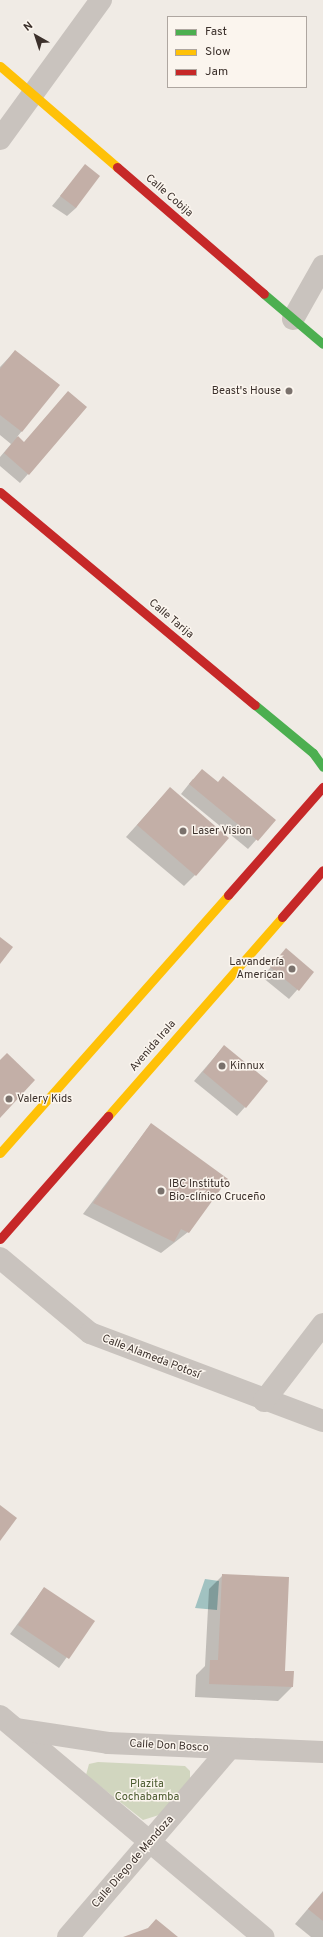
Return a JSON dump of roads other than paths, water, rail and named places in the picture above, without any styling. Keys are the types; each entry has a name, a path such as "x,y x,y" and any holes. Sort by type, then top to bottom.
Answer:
{"main road":[{"name":"Calle Cobija","path":"0,66 323,344"},
{"name":"Calle Tarija","path":"0,492 313,753 323,767"},
{"path":"0,1152 323,787"},
{"name":"Avenida Irala","path":"0,1239 323,870"}],"street":[{"path":"0,139 101,0"},
{"path":"293,319 323,266"},
{"name":"Calle Alameda Potosí","path":"0,1258 90,1333 264,1401 323,1421"},
{"path":"264,1401 323,1324"},
{"path":"8,1722 150,1844 263,1937"},
{"name":"Calle Don Bosco","path":"8,1722 108,1743 323,1752"},
{"name":"Calle Diego de Mendoza","path":"68,1937 150,1844 229,1749"}],"water":[{"path":"205,1579 219,1581 217,1610 195,1608"}],"place":[{"name":"Beast's House","path":"289,391"},
{"name":"Laser Vision","path":"183,831"},
{"name":"Lavandería American","path":"292,969"},
{"name":"Kinnux","path":"222,1066"},
{"name":"Valery Kids","path":"9,1099"},
{"name":"IBC Instituto Bio-clínico Cruceño","path":"161,1191"}],"park label":[{"name":"Plazita Cochabamba","path":"147,1791"}]}
